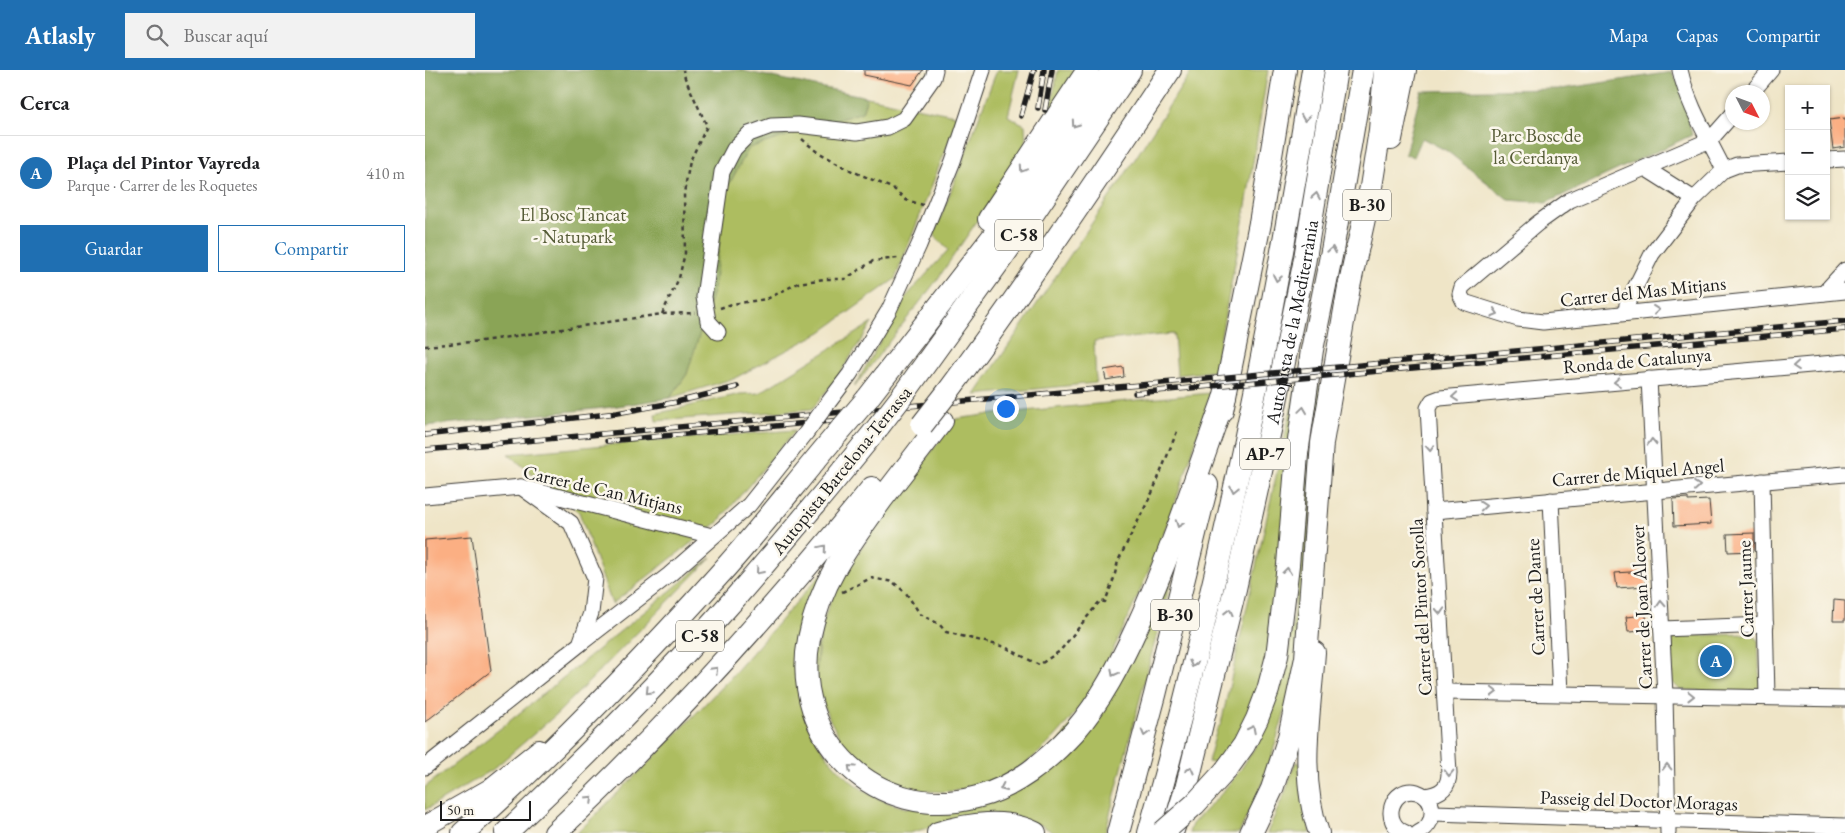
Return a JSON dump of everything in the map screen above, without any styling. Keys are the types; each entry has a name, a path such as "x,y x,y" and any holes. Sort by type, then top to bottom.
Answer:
{"highway":[{"path":"863,399 977,236 1088,70"},
{"path":"463,833 555,746 632,668 719,575 776,509 1029,190 1113,70"},
{"name":"Autopista Barcelona-Terrassa","path":"506,833 613,728 695,642 797,527 903,395 1024,228 1130,70"},
{"name":"Autopista Barcelona-Terrassa","path":"555,833 667,721 727,657 932,423 955,393 1170,70"},
{"name":"B-30","path":"1118,833 1155,694 1206,486 1260,223 1285,70"},
{"name":"Autopista de la Mediterrània","path":"1149,833 1212,588 1247,430 1284,243 1313,70"},
{"name":"Autopista de la Mediterrània","path":"1171,833 1186,789 1233,599 1271,426 1304,264 1336,70"},
{"path":"1162,833 1195,804 1226,770 1244,746 1268,690 1277,656 1288,565 1297,454 1312,350 1333,251 1363,70"},
{"name":"B-30","path":"1251,833 1266,802 1289,737 1306,658 1322,443 1349,287 1371,187 1385,70"},
{"path":"1341,338 1382,175 1405,70"},
{"path":"932,423 833,570 819,604 809,640 807,666 809,692 821,728 828,742 844,762 877,788 909,799 932,802 957,801 990,794 1007,786 1032,770 1058,749 1091,710 1114,674 1145,611 1164,566 1225,396"},
{"path":"938,833 983,824 1014,826 1035,833"}],"main road":[{"path":"1315,532 1320,566 1307,771 1312,813 1319,833"},
{"path":"425,826 469,802 511,773 632,668"},
{"path":"985,833 1010,830 1030,833"}],"street":[{"path":"718,332 708,322 704,297 722,172 734,149 749,134 771,126 798,125 857,132 888,127 904,119 933,78 935,70"},
{"path":"425,767 669,576 749,505 850,374 889,310 953,161 983,70"},
{"path":"1680,70 1687,94 1698,120 1724,170"},
{"path":"1758,85 1771,70"},
{"path":"1645,168 1710,140 1725,123"},
{"path":"1830,160 1845,159"},
{"path":"1626,313 1627,304 1652,254 1694,199 1724,170 1737,165 1785,162"},
{"path":"1645,168 1694,199"},
{"name":"Carrer del Mas Mitjans","path":"1645,168 1570,200 1538,223 1463,287 1460,294 1464,302 1518,320 1543,322 1845,291"},
{"path":"1824,293 1845,270"},
{"name":"Ronda de Catalunya","path":"1432,401 1440,398 1845,362"},
{"name":"Carrer de Joan Alcover","path":"1649,379 1665,695 1668,827"},
{"name":"Carrer del Pintor Sorolla","path":"1425,796 1441,792 1449,780 1428,408 1432,401"},
{"name":"Carrer de Miquel Angel","path":"1434,511 1845,474"},
{"name":"Carrer Jaume","path":"1762,481 1767,697"},
{"path":"521,487 571,523 595,578 591,613 580,644"},
{"name":"Carrer de Can Mitjans","path":"425,496 521,487 712,536"},
{"name":"Carrer de Dante","path":"1551,500 1560,693"},
{"path":"1662,629 1765,625"},
{"path":"1445,692 1845,699"},
{"path":"1406,833 1400,831 1393,824 1390,814 1392,804 1398,797 1407,792 1416,792 1425,796 1433,812 1429,825 1418,833"},
{"name":"Passeig del Doctor Moragas","path":"1433,812 1668,827 1845,826"}],"path":[{"path":"662,314 679,278 685,253 684,193 690,161 707,126 683,70"},
{"path":"785,125 816,151 830,159 852,171 894,189 906,200 934,208"},
{"path":"425,346 482,341 662,314 707,313 732,304 767,299 798,283 824,279 845,279 873,261 895,257 912,260"},
{"path":"819,604 871,578 893,582 907,594 920,614 939,624 946,632 1005,647 1039,665 1060,651 1099,601 1105,602 1118,561 1153,491 1178,429"}],"green space":[{"name":"El Bosc Tancat - Natupark","path":"425,70 739,70 867,97 862,112 749,148 726,190 714,288 687,374 670,398 604,408 425,426"},
{"path":"997,70 1019,70 1008,116 1025,125 1026,143 1022,155 937,280 854,387 905,298 948,250 934,235"},
{"path":"1058,70 1077,70 1049,115"},
{"path":"1192,70 1268,70 1245,212 1214,371 1177,375 1174,334 1094,341 1096,383 975,395 1124,176"},
{"name":"Parc Bosc de la Cerdanya","path":"1672,72 1690,103 1685,106 1692,135 1546,203 1509,200 1447,151 1422,138 1414,157 1405,154 1421,91 1561,89"},
{"path":"867,97 959,116 895,279 821,332 735,378 670,398 687,374 726,190 749,147 862,112"},
{"path":"872,323 837,378 812,409 656,421 655,414 740,394 759,393"},
{"path":"1318,385 1323,385 1295,676 1265,779 1239,833 1189,833 1192,824 1221,794 1241,769 1257,744 1268,719 1287,660 1293,622 1306,470"},
{"path":"1296,386 1279,602 1257,705 1222,764 1208,762 1217,729 1221,724"},
{"path":"1210,393 1186,472 1167,524 1118,640 1086,697 1044,748 1004,776 982,785 959,790 935,792 912,788 889,780 862,763 846,749 827,714 818,686 817,658 828,606 868,538 956,419"},
{"path":"796,430 717,523 612,604 579,512 508,454 660,440"},
{"path":"712,557 558,713 492,770 425,810 425,787"},
{"path":"821,574 813,735 831,761 852,782 876,797 906,808 1037,775 1168,580 1171,580 1105,833 1054,833 1041,825 955,820 910,833 577,833 731,677"},
{"path":"1750,634 1758,639 1760,685 1753,692 1680,690 1672,682 1672,641 1676,636"},
{"path":"1299,762 1311,833 1267,833 1287,788 1295,763"}],"building":[{"path":"864,70 923,70 912,85 864,75"},
{"path":"1845,118 1845,147 1833,149 1830,120"},
{"path":"1123,367 1124,377 1106,380 1104,370"},
{"path":"1688,498 1688,501 1709,500 1711,524 1674,526 1673,499"},
{"path":"1754,533 1754,551 1728,552 1727,534"},
{"path":"472,536 491,671 425,722 425,540"},
{"path":"1645,571 1646,586 1617,588 1615,573"},
{"path":"1834,600 1845,601 1845,621 1833,621"},
{"path":"1646,615 1647,631 1628,632 1626,617"}],"railway":[{"path":"1021,116 1034,70"},
{"path":"1038,108 1044,70"},
{"path":"1045,110 1052,70"},
{"path":"425,450 1845,321"},
{"path":"1135,393 1845,329"},
{"path":"425,435 617,413 677,402 737,387"},
{"path":"607,441 853,419"}],"place":[{"name":"Plaça del Pintor Vayreda","path":"1716,661"}]}
